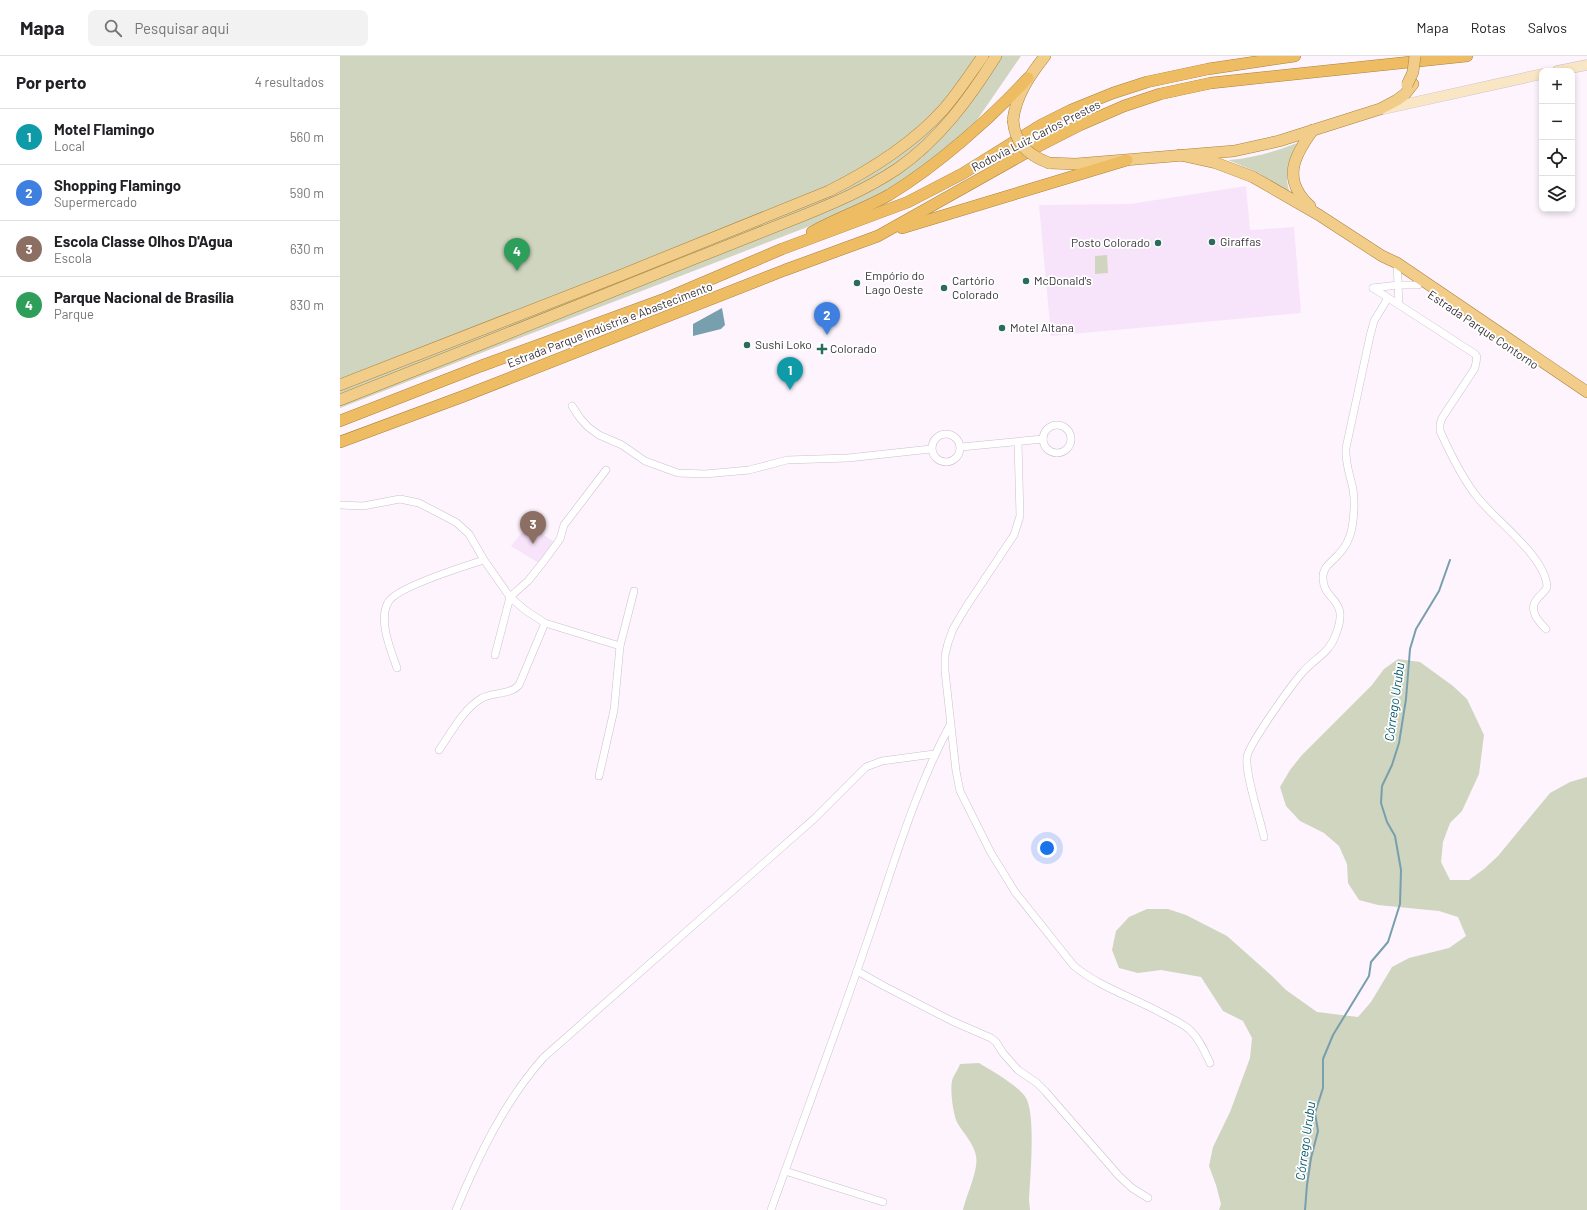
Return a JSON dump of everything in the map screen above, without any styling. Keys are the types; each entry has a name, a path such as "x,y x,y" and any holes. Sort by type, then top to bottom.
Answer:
{"highway":[{"name":"Rodovia Luiz Carlos Prestes","path":"782,249 908,202 962,174 1041,125 1071,110 1113,93 1147,82 1195,72 1295,56"},
{"name":"Rodovia Luiz Carlos Prestes","path":"888,231 1031,150 1080,125 1124,106 1160,94 1211,83 1467,56"},
{"path":"782,249 818,228 874,202 912,178 980,126 1028,78"},
{"path":"888,231 946,216 1127,160"},
{"name":"Estrada Parque Indústria e Abastecimento","path":"340,442 464,396 888,231"},
{"name":"Estrada Parque Indústria e Abastecimento","path":"340,421 481,366 662,300 782,249"}],"main road":[{"path":"340,385 624,274 829,191 885,160 917,135 943,110 962,87 983,56"},
{"path":"340,400 768,230 841,200 870,185 907,161 923,148 946,125 967,100 996,56"},
{"path":"1045,56 1028,78 1016,105 1016,134 1023,146 1032,156 1076,164 1234,151 1279,141 1380,109 1539,75"},
{"path":"1015,118 1026,93 1052,56"},
{"path":"1348,119 1393,97 1410,85 1415,56"},
{"path":"1380,109 1401,97 1410,85 1419,67 1420,56"},
{"path":"1572,68 1587,65"},
{"name":"Estrada Parque Contorno","path":"1313,130 1300,147 1296,156 1293,174 1296,189 1299,194 1319,214"},
{"name":"Estrada Parque Contorno","path":"1180,155 1237,170 1259,180 1319,214 1587,392"},
{"name":"Estrada Parque Contorno","path":"1397,266 1418,285 1587,400"}],"street":[{"path":"1397,266 1399,305"},
{"path":"1418,285 1398,285 1373,288 1475,354 1477,357 1475,368 1442,418 1440,431 1477,498 1531,555 1542,570 1546,578 1547,587 1535,602 1533,609 1537,618 1546,629"},
{"path":"1264,837 1250,780 1247,757 1254,742 1295,680 1304,670 1330,648 1337,633 1340,614 1339,607 1324,585 1323,574 1328,565 1344,548 1352,528 1354,510 1353,490 1346,458 1346,448 1374,321 1388,298"},
{"path":"572,406 588,427 599,434 622,445 645,461 678,473 705,474 749,470 787,460 848,458 932,449"},
{"path":"944,433 956,437 961,447 957,457 947,462 937,459 932,449 935,439 944,433"},
{"path":"961,447 1043,439"},
{"path":"1018,442 1020,516 1018,526 1010,542 953,629 945,655 945,672 950,724 958,783 968,808 991,853 1008,881 1064,955 1074,966 1086,975 1107,987 1152,1007 1190,1030 1203,1048 1210,1063"},
{"path":"495,655 510,597 528,581 560,540 564,525 606,470"},
{"path":"340,505 363,506 400,499 419,503 457,522 469,534 484,560 510,597 525,610 545,623 620,646"},
{"path":"397,668 388,643 385,625 386,609 389,601 398,593 412,586 484,560"},
{"path":"599,776 614,710 620,646 634,591"},
{"path":"439,750 465,713 482,698 506,692 520,685 545,623"},
{"path":"771,1210 857,971 905,830 934,754 950,724"},
{"path":"456,1210 486,1141 526,1077 544,1057 815,818 866,768 882,761 934,754"},
{"path":"857,971 952,1021 979,1032 996,1042 1003,1053 1018,1070 1045,1091 1114,1171 1132,1188 1148,1198"},
{"path":"784,1171 883,1202"}],"shaded area":[{"path":"1246,186 1250,230 1294,227 1301,313 1051,336 1039,205 1130,204"},
{"path":"528,525 556,543 540,564 511,546"}],"green space":[{"path":"340,56 1021,56 964,139 931,173 870,203 340,408"},
{"path":"1297,143 1289,162 1287,177 1287,184 1292,196 1259,173 1228,160 1263,154"},
{"path":"1107,255 1108,273 1095,274 1095,256"},
{"path":"1398,659 1420,662 1453,686 1467,699 1484,735 1479,774 1462,811 1450,823 1443,842 1441,862 1450,880 1469,880 1484,869 1498,856 1550,793 1570,782 1587,777 1587,1210 1219,1210 1221,1204 1209,1166 1213,1147 1230,1112 1250,1058 1252,1038 1243,1021 1223,1011 1201,977 1161,970 1138,973 1119,968 1112,950 1116,931 1129,917 1147,909 1168,909 1186,915 1227,936 1286,990 1317,1012 1358,1017 1371,1002 1392,967 1409,958 1449,948 1466,936 1458,917 1439,911 1378,905 1359,900 1348,883 1347,864 1339,846 1324,833 1300,821 1286,806 1280,787 1290,770 1302,755 1372,685 1384,669"},
{"path":"979,1063 1005,1079 1023,1093 1026,1098 1031,1118 1032,1132 1029,1200 1030,1210 963,1210 976,1168 976,1156 971,1143 956,1120 952,1103 951,1085 960,1064"}],"water":[{"path":"722,308 725,325 721,329 693,336 693,324"}],"waterway":[{"name":"Córrego Urubu","path":"1305,1210 1311,1158 1318,1131 1315,1113 1323,1088 1323,1059 1333,1035 1369,976 1371,962 1388,942 1400,904 1401,870 1395,836 1387,822 1381,803 1382,786 1392,765 1399,743 1406,699 1410,649 1416,629 1439,591 1450,560"}],"place":[{"name":"Giraffas","path":"1212,242"},
{"name":"Posto Colorado","path":"1158,243"},
{"name":"Parque Nacional de Brasília","path":"517,271"},
{"name":"McDonald's","path":"1026,281"},
{"name":"Empório do Lago Oeste","path":"857,283"},
{"name":"Cartório Colorado","path":"944,288"},
{"name":"Motel Altana","path":"1002,328"},
{"name":"Shopping Flamingo","path":"827,335"},
{"name":"Sushi Loko","path":"747,345"},
{"name":"Colorado","path":"822,349"},
{"name":"Motel Flamingo","path":"790,390"},
{"name":"Escola Classe Olhos D'Agua","path":"533,544"}]}
